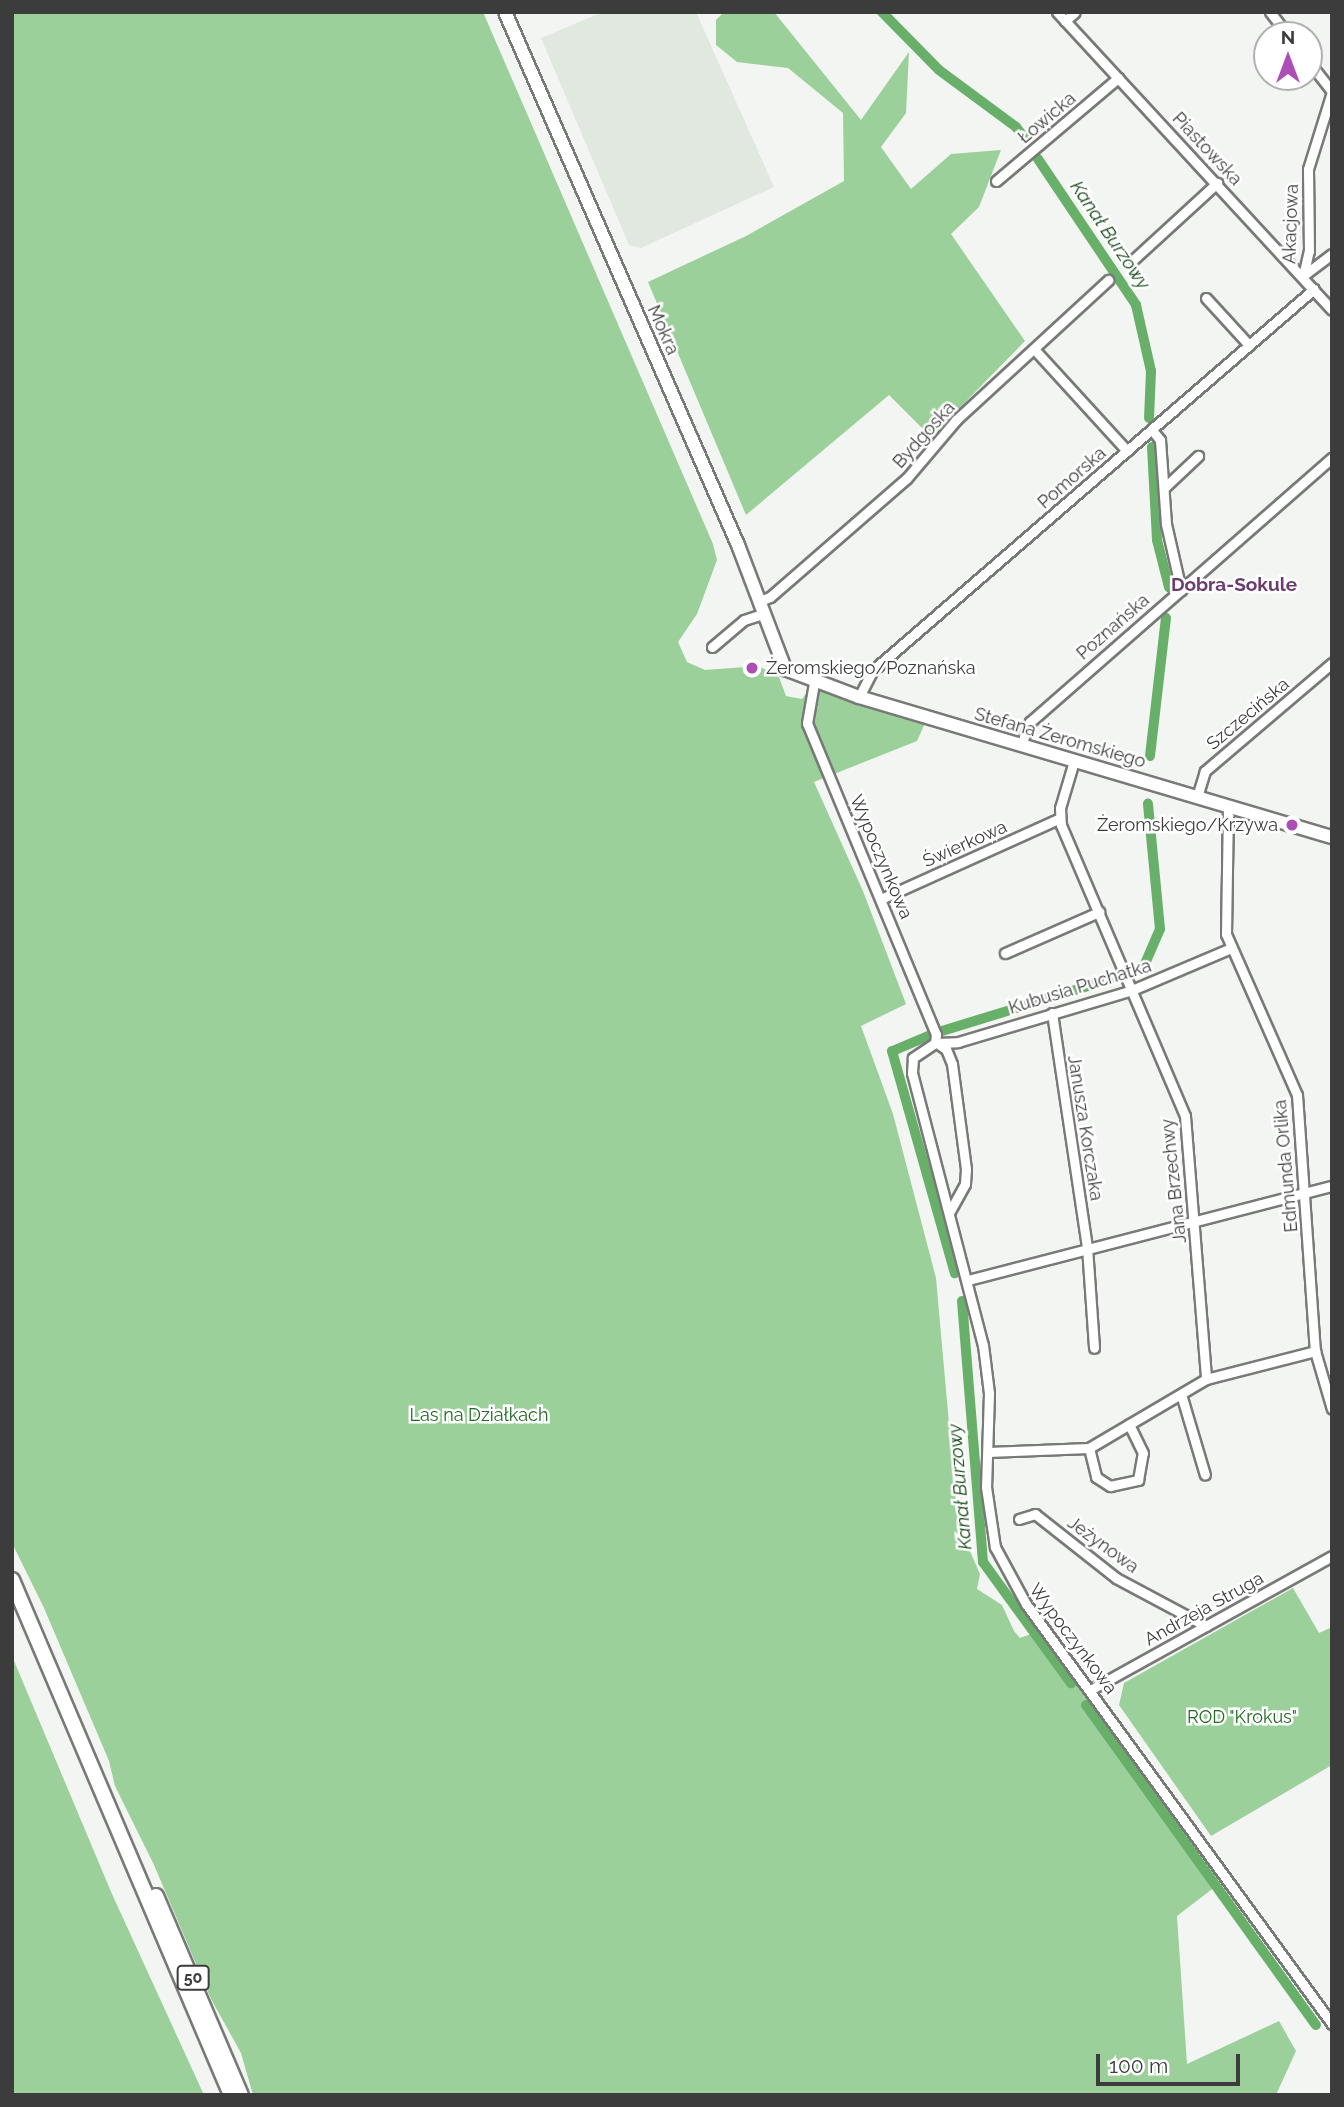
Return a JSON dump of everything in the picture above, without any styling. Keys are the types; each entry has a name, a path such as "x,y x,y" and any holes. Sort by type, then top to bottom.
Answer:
{"main road":[{"name":"50","path":"12,1580 136,1865 163,1939 231,2095"},
{"name":"50","path":"136,1865 160,1903 241,2095"}],"street":[{"name":"Mokra","path":"505,12 737,545 781,665"},
{"name":"Piastowska","path":"1057,12 1332,310"},
{"path":"1065,21 1075,12"},
{"name":"Łowicka","path":"996,181 1118,78"},
{"name":"Akacjowa","path":"1303,276 1309,251 1308,169 1332,91"},
{"path":"1134,259 1217,183"},
{"path":"1303,276 1332,254"},
{"name":"Bydgoska","path":"712,647 907,478 956,420 1108,280"},
{"name":"Pomorska","path":"859,697 872,671 1314,289"},
{"path":"1206,298 1250,345"},
{"path":"1034,349 1127,451"},
{"path":"1152,430 1160,440 1169,542 1181,590"},
{"path":"1164,488 1198,456"},
{"name":"Poznańska","path":"1021,745 1030,722 1332,458"},
{"name":"Szczecińska","path":"1197,797 1205,771 1332,663"},
{"name":"Stefana Żeromskiego","path":"781,665 814,682 859,697 1332,837"},
{"name":"Wypoczynkowa","path":"814,682 807,723 883,898 933,1025 935,1042"},
{"path":"1060,818 1074,761"},
{"name":"Edmunda Orlika","path":"1228,807 1225,856 1226,934 1297,1095 1306,1190 1315,1351 1332,1409"},
{"name":"Świerkowa","path":"883,898 1060,818"},
{"name":"Jana Brzechwy","path":"1060,818 1185,1116 1206,1379"},
{"path":"1004,953 1099,912"},
{"name":"Kubusia Puchatka","path":"935,1042 958,1042 1132,990 1231,948"},
{"name":"Janusza Korczaka","path":"1052,1013 1087,1247 1094,1348"},
{"name":"Wypoczynkowa","path":"935,1042 914,1058 912,1073 968,1280 986,1359 987,1496 995,1547 1016,1589 1092,1689 1332,2024"},
{"name":"Wypoczynkowa","path":"935,1042 946,1049 951,1064 966,1169 965,1184 950,1211"},
{"path":"968,1280 1195,1218 1332,1186"},
{"path":"988,1452 1089,1448 1206,1379 1315,1351"},
{"path":"1181,1394 1205,1475"},
{"path":"1089,1448 1096,1477 1110,1486 1138,1480 1143,1453 1129,1424"},
{"name":"Jeżynowa","path":"1019,1520 1035,1514 1115,1578 1206,1626"},
{"name":"Andrzeja Struga","path":"1092,1689 1332,1556"}],"shaded area":[{"path":"603,12 696,12 774,187 641,248 629,245 541,38"}],"green space":[{"name":"Las na Działkach","path":"12,12 483,12 713,544 717,560 697,614 678,642 687,662 705,670 759,666 779,677 786,696 802,699 811,687 926,721 917,741 814,782 863,891 906,1004 861,1026 893,1114 936,1278 958,1524 980,1574 977,1589 1002,1605 1020,1638 1031,1634 1061,1673 1068,1664 1165,1800 1152,1801 1163,1807 1220,1883 1177,1916 1187,2064 1279,2021 1296,2051 1276,2095 253,2095 241,2053 211,1999 154,1865 115,1786 109,1761 44,1608 12,1543"},
{"path":"724,12 774,12 861,120 909,52 906,113 881,147 911,189 951,154 1001,150 979,207 951,234 1025,341 931,437 889,395 746,515 648,282 746,236 844,181 843,113 788,68 737,62 716,45 716,20"},
{"name":"ROD \"Krokus\"","path":"1293,1588 1319,1633 1332,1627 1332,1765 1211,1836 1119,1705 1124,1683"},
{"path":"12,1656 112,1894 204,2095 12,2095"}],"waterway":[{"name":"Kanał Burzowy","path":"882,12 939,70 1016,127 1026,140"},
{"name":"Kanał Burzowy","path":"1038,159 1136,305 1151,371 1149,418"},
{"name":"Kanał Burzowy","path":"1152,447 1157,540 1169,587"},
{"name":"Kanał Burzowy","path":"1150,756 1166,618"},
{"name":"Kanał Burzowy","path":"1136,972 1144,966 1160,929 1148,804"},
{"name":"Kanał Burzowy","path":"942,1031 1114,978"},
{"name":"Kanał Burzowy","path":"928,1036 892,1051 955,1273"},
{"name":"Kanał Burzowy","path":"962,1301 983,1562 1071,1683"},
{"name":"Kanał Burzowy","path":"1086,1705 1316,2025"}],"place":[{"name":"Żeromskiego/Poznańska","path":"752,668"},
{"name":"Żeromskiego/Krzywa","path":"1292,825"}],"district":[{"name":"Dobra-Sokule","path":"1234,585"}]}
